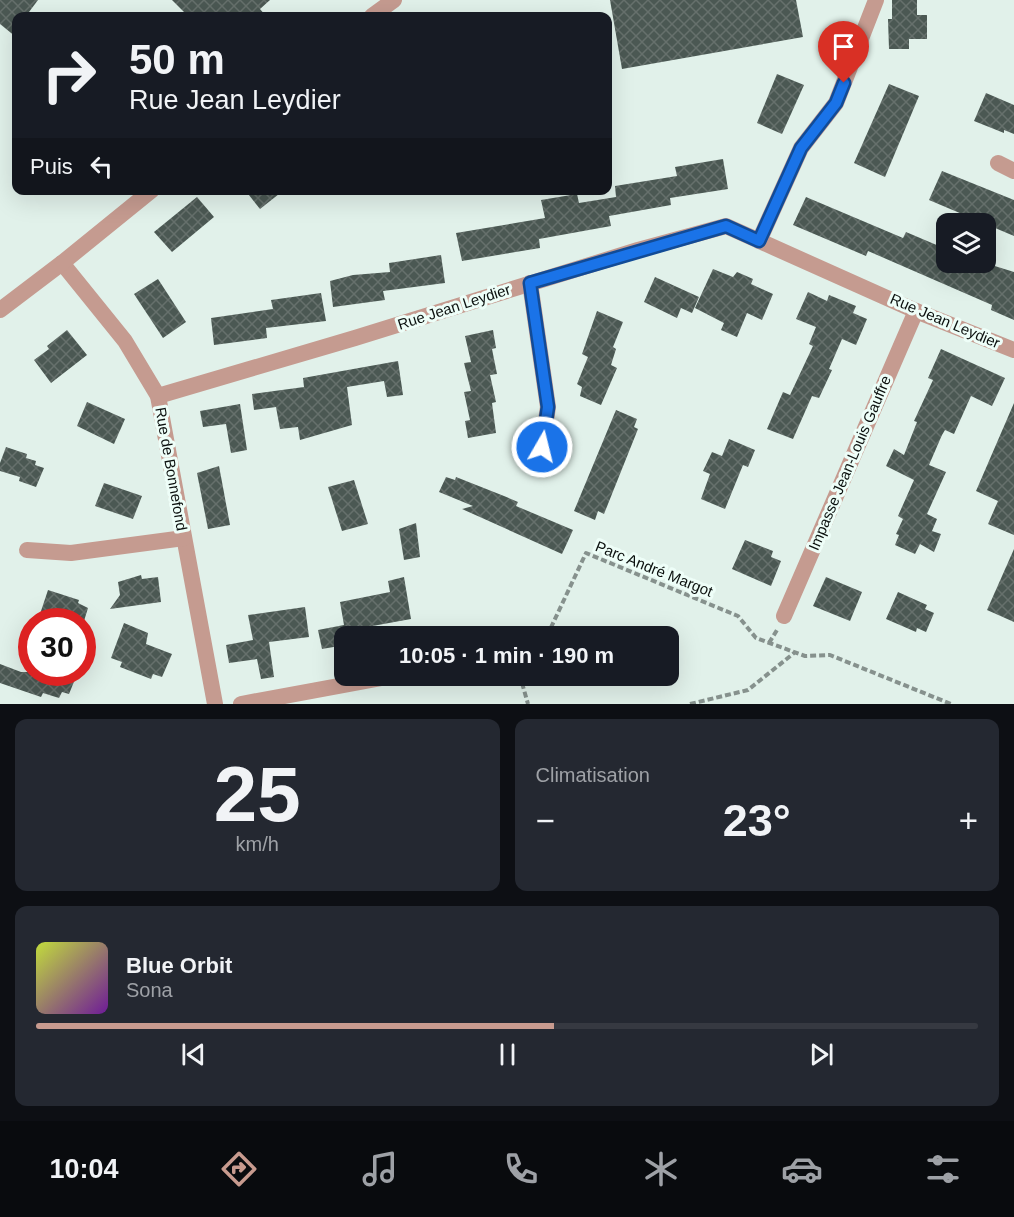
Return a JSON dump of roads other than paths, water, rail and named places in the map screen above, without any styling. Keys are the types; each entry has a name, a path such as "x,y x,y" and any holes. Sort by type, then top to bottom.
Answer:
{"street":[{"path":"378,12 394,0"},
{"path":"759,241 801,148 836,103 876,0"},
{"path":"998,163 1014,171"},
{"path":"0,310 146,195"},
{"name":"Rue Jean Leydier","path":"158,396 726,226 916,311 1014,350"},
{"name":"Rue de Bonnefond","path":"62,263 125,340 158,396 215,704"},
{"path":"530,283 548,407 542,447"},
{"name":"Impasse Jean-Louis Gauffre","path":"784,616 916,311"},
{"path":"27,550 71,554 184,538"},
{"path":"241,704 338,686"}]}
